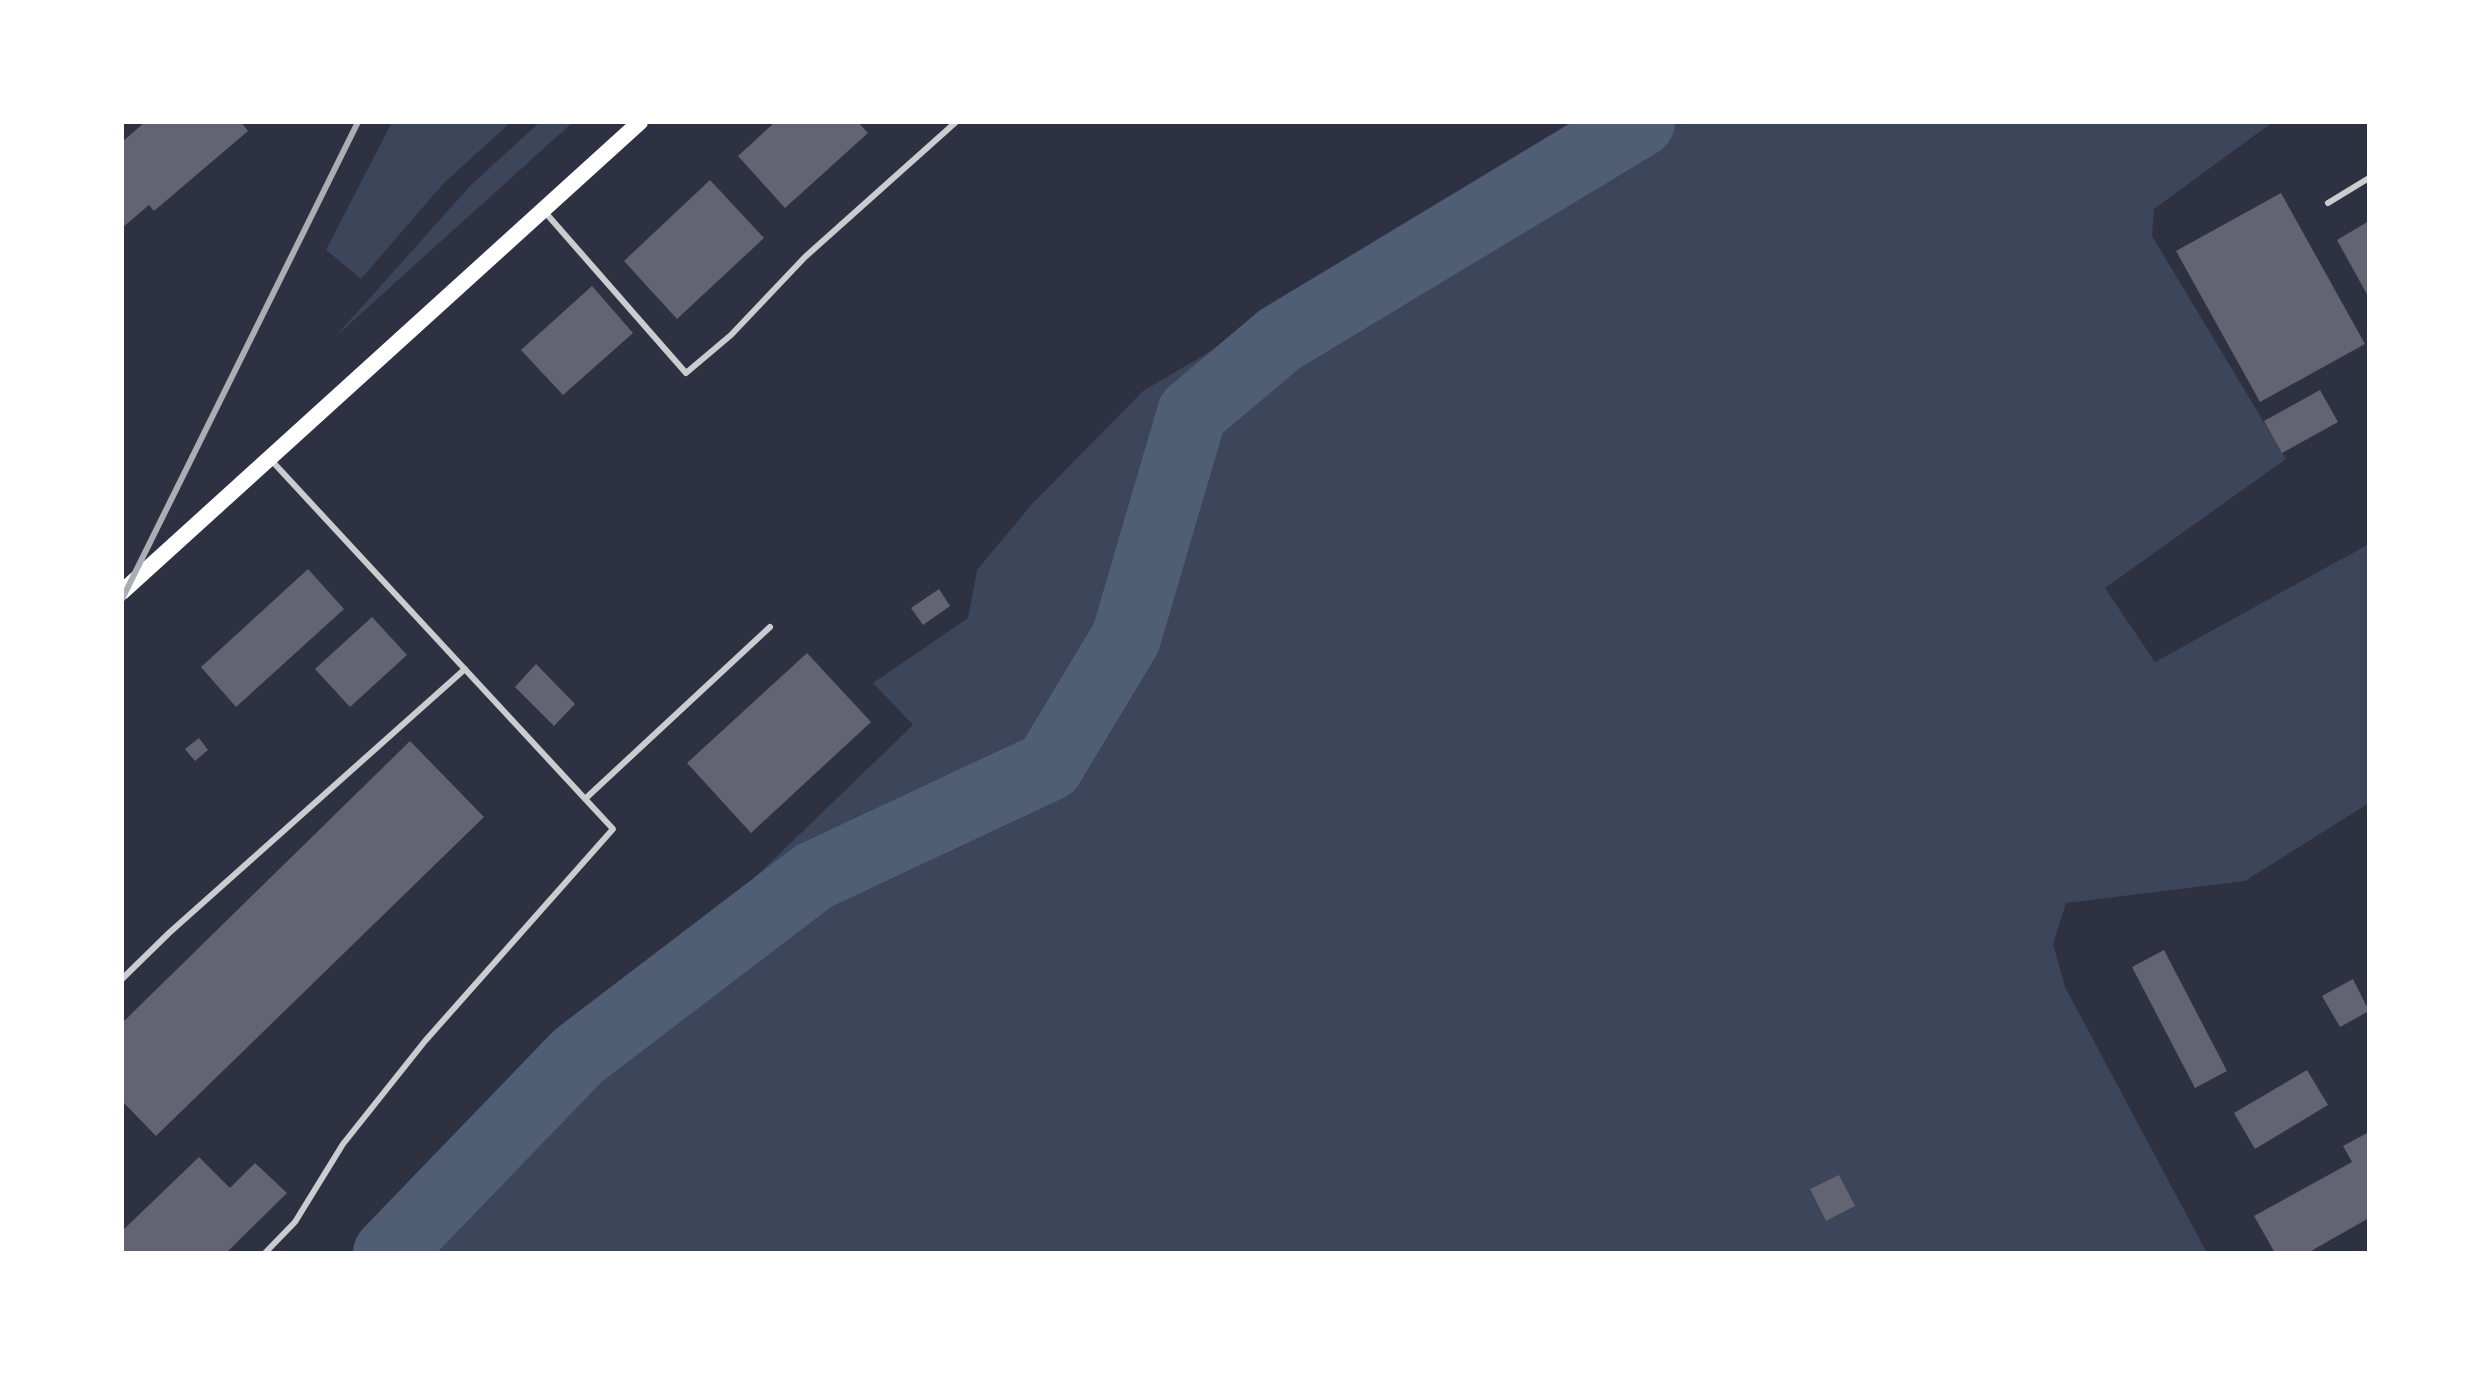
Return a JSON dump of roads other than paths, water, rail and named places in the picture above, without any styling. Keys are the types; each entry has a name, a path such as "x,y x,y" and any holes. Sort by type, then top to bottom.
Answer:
{"main road":[{"path":"125,589 640,122"}],"lane":[{"path":"543,210 686,373 731,335 805,257 956,122"},
{"path":"2328,203 2369,178"},
{"path":"265,1253 295,1222 343,1144 425,1041 613,829 269,458"},
{"path":"585,799 770,627"},
{"path":"122,979 169,933 465,669"}],"waterway":[{"path":"388,1253 578,1056 814,876 1049,766 1126,638 1192,413 1280,339 1640,122"}],"railway":[{"path":"122,599 358,122"}]}
